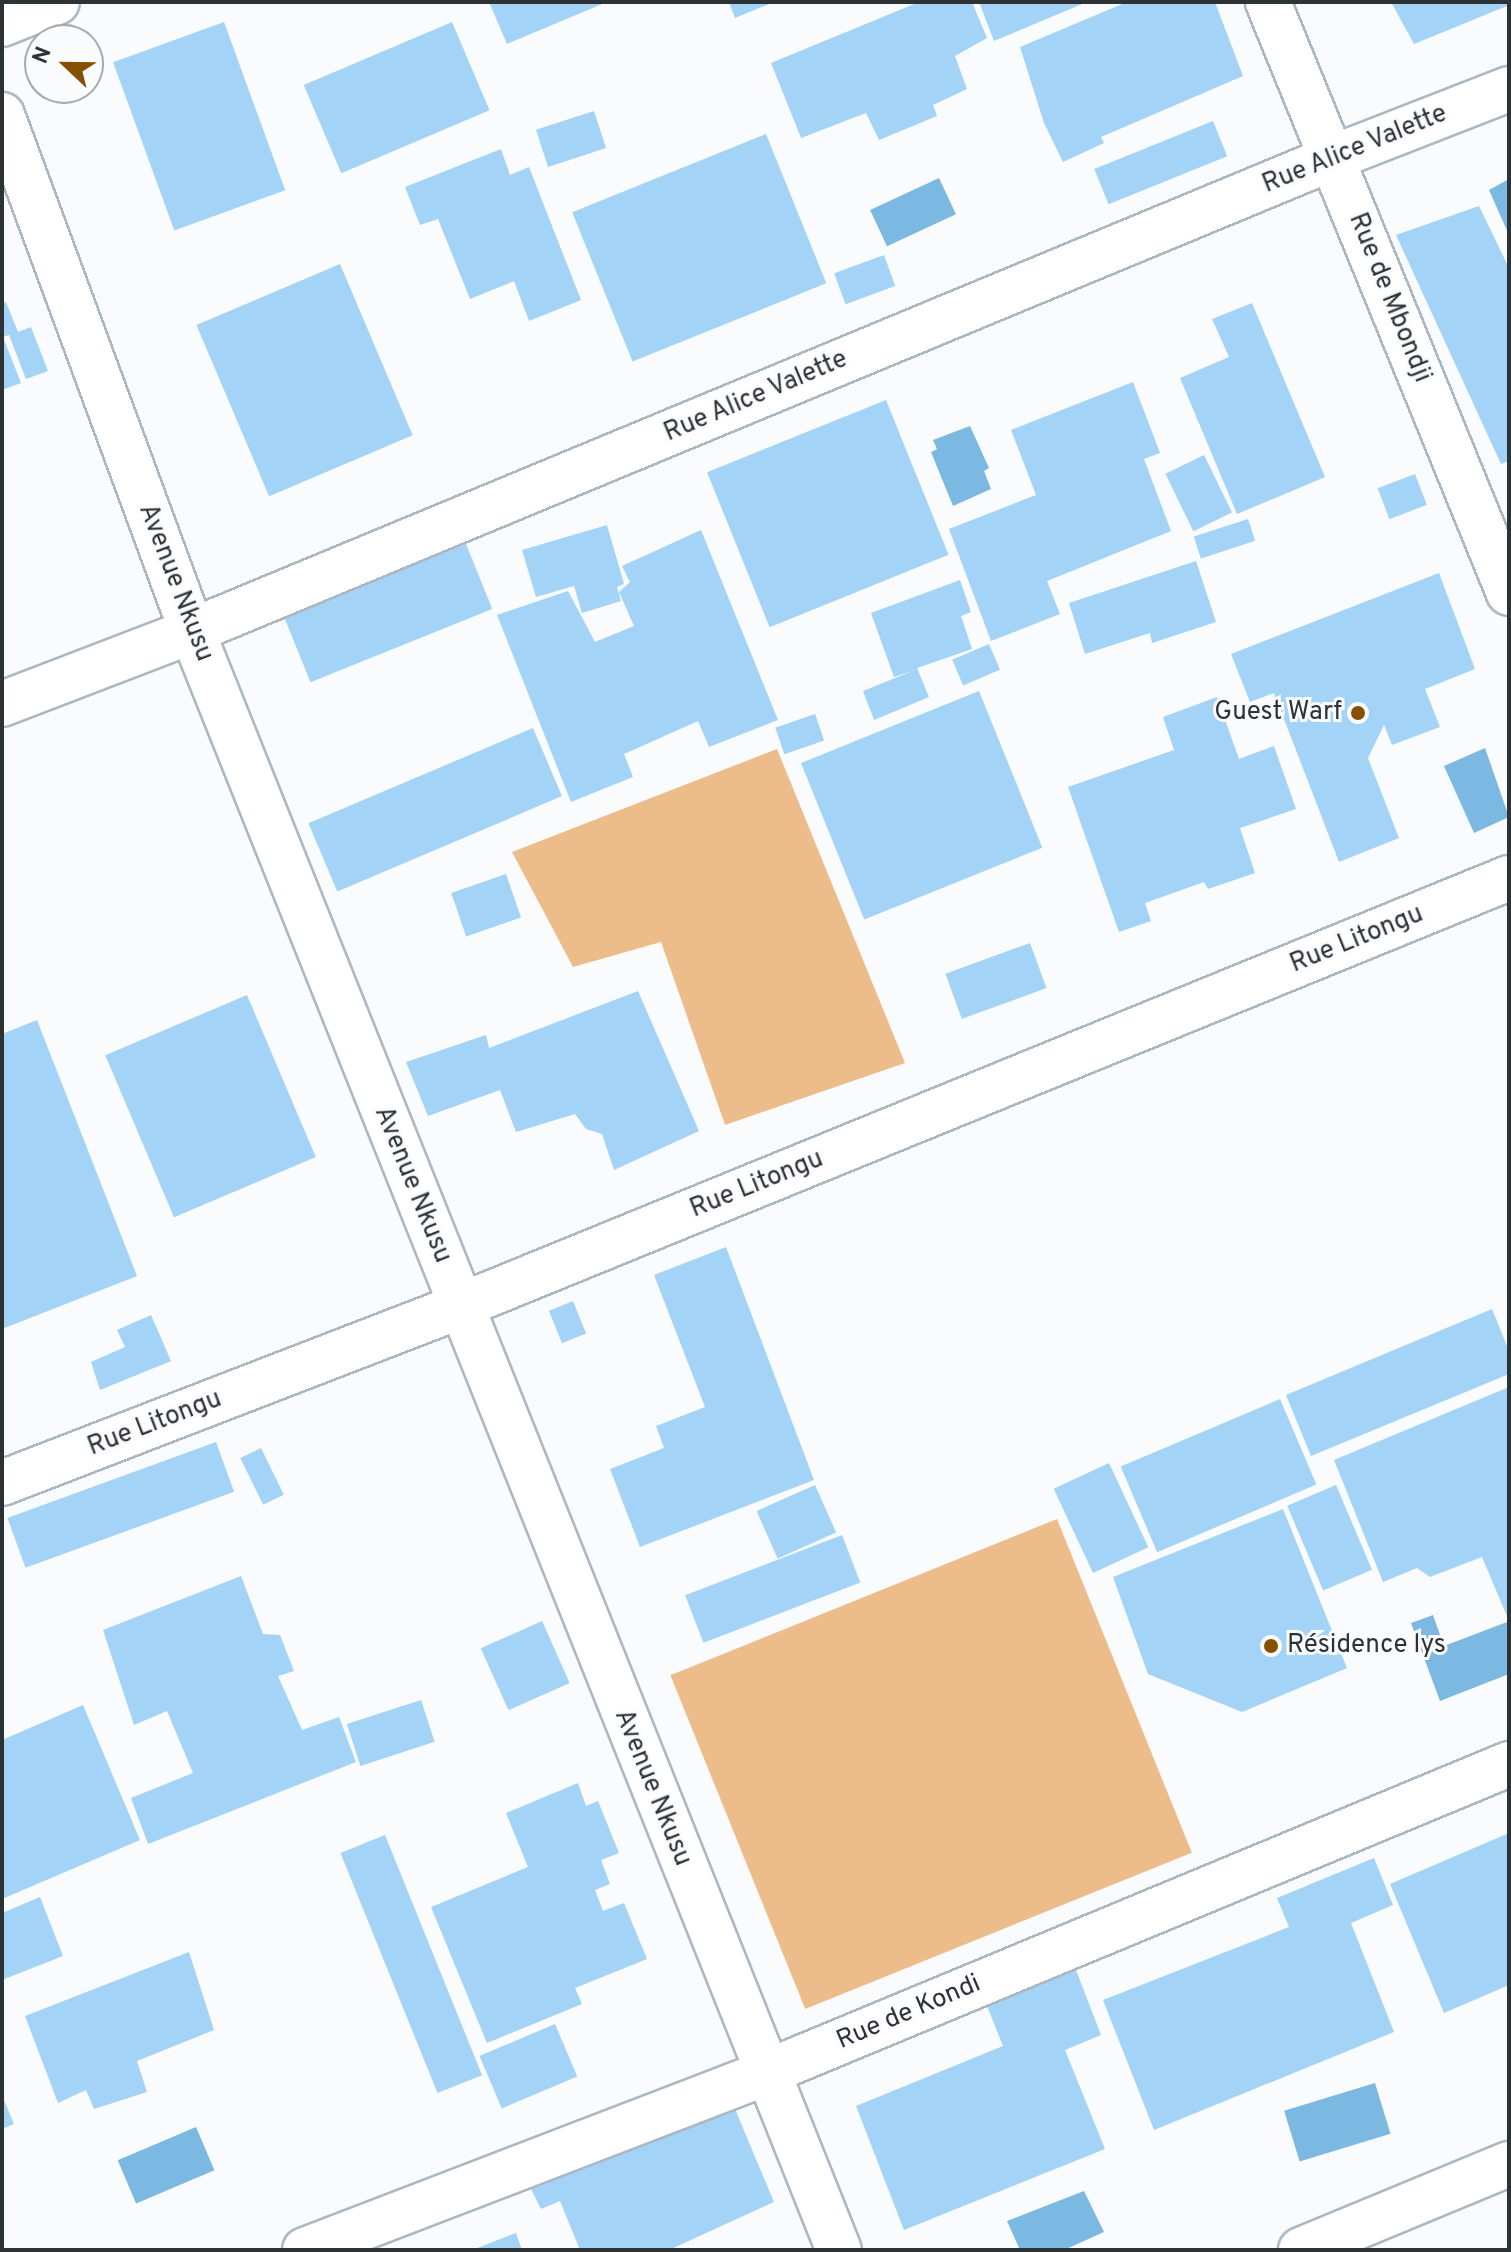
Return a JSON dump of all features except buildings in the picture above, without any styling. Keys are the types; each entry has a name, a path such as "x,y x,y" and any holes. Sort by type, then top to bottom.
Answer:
{"street":[{"path":"2,24 57,2"},
{"name":"Rue de Mbondji","path":"1268,2 1509,593"},
{"name":"Rue Alice Valette","path":"2,704 192,631 1332,158 1509,89"},
{"name":"Avenue Nkusu","path":"2,115 192,631 765,2073 839,2250"},
{"name":"Rue Litongu","path":"2,1483 460,1306 1509,878"},
{"name":"Rue de Kondi","path":"305,2250 765,2073 1509,1764"},
{"path":"1301,2250 1509,2164"}],"shaded area":[{"path":"777,749 905,1063 725,1125 661,942 573,967 512,852"},
{"path":"1057,1519 1192,1853 805,2009 670,1675"}],"water":[{"path":"939,178 956,214 887,246 870,210"},
{"path":"1509,179 1509,235 1489,190"},
{"path":"970,426 989,468 984,471 991,489 953,506 931,452 937,449 933,440"},
{"path":"1485,748 1509,817 1474,833 1444,766"},
{"path":"1433,1615 1444,1646 1507,1622 1509,1674 1440,1701 1411,1623"},
{"path":"1375,2083 1390,2134 1300,2161 1284,2111"},
{"path":"196,2127 214,2170 136,2203 118,2160"},
{"path":"1084,2191 1104,2232 1064,2250 1020,2250 1007,2221"}],"place":[{"name":"Guest Warf","path":"1358,713"},
{"name":"Résidence lys","path":"1271,1646"}]}
